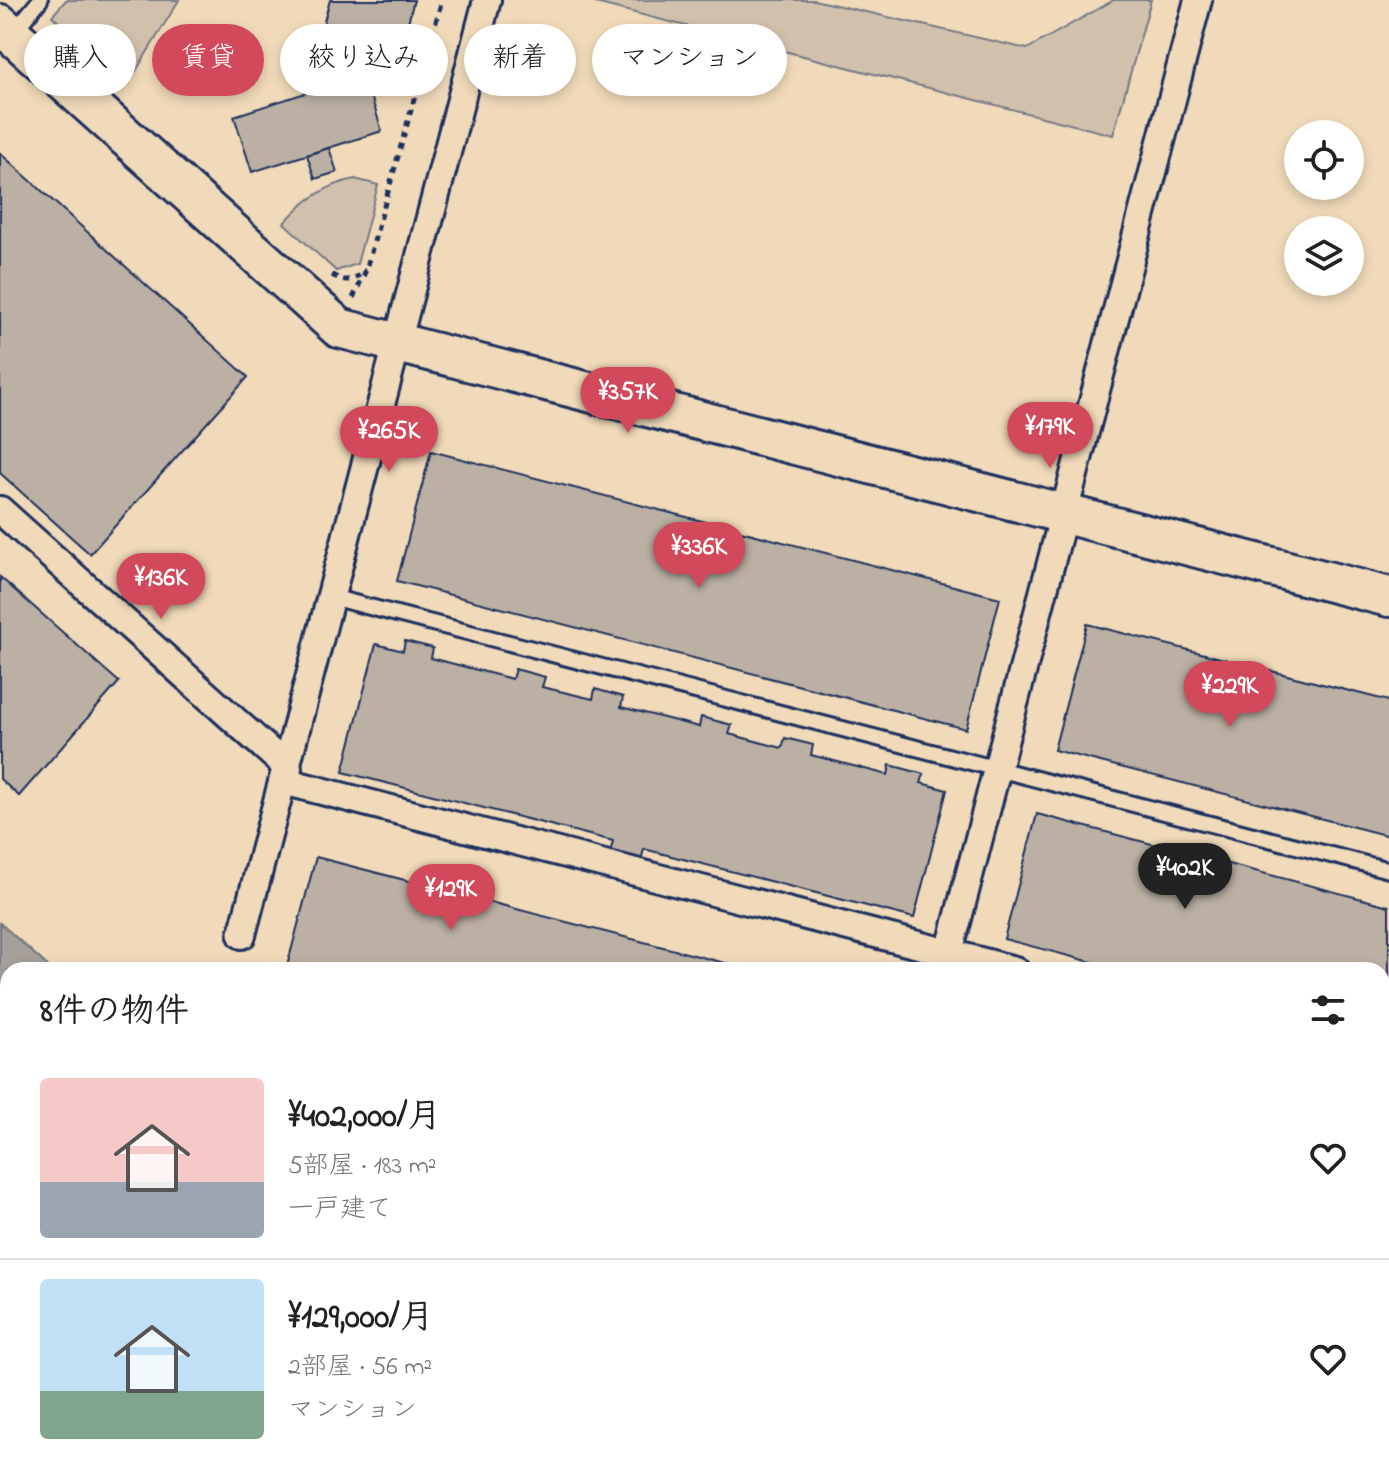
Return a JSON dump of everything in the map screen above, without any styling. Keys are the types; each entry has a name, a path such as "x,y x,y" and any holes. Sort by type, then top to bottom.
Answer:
{"street":[{"path":"242,935 487,0"},
{"path":"949,953 1198,0"},
{"path":"6,29 339,328 1389,597"},
{"path":"0,510 285,774 984,962"}],"lane":[{"path":"6,29 40,0"},
{"path":"331,597 1389,870"}],"path":[{"path":"366,270 442,0"}],"shaded area":[{"path":"66,0 179,0 164,24 152,24 152,44 136,71 136,24 61,24 52,16"},
{"path":"584,0 814,0 1027,49 1114,0 1151,0 1113,135 787,52 787,24 678,24"},
{"path":"355,179 378,185 357,264 336,271 284,223 316,195 334,185"},
{"path":"0,923 43,962 0,962"}],"building":[{"path":"330,0 414,0 408,24 323,24"},
{"path":"296,96 371,96 382,131 252,172 234,116"},
{"path":"329,148 337,172 315,179 307,155"},
{"path":"0,153 248,377 90,554 0,473"},
{"path":"431,451 1000,598 966,729 397,581"},
{"path":"0,577 119,682 19,796 0,779"},
{"path":"1087,624 1389,701 1389,836 1054,750"},
{"path":"405,641 433,648 431,658 512,679 515,669 545,677 542,687 593,699 595,689 623,697 621,707 699,727 701,717 732,725 729,734 782,748 785,738 813,745 811,755 888,775 890,765 924,774 921,783 947,790 914,918 644,849 641,861 610,853 613,841 343,772 376,644 403,651"},
{"path":"1037,814 1389,906 1389,962 1092,962 1004,939"},
{"path":"316,857 721,962 288,962"}]}
